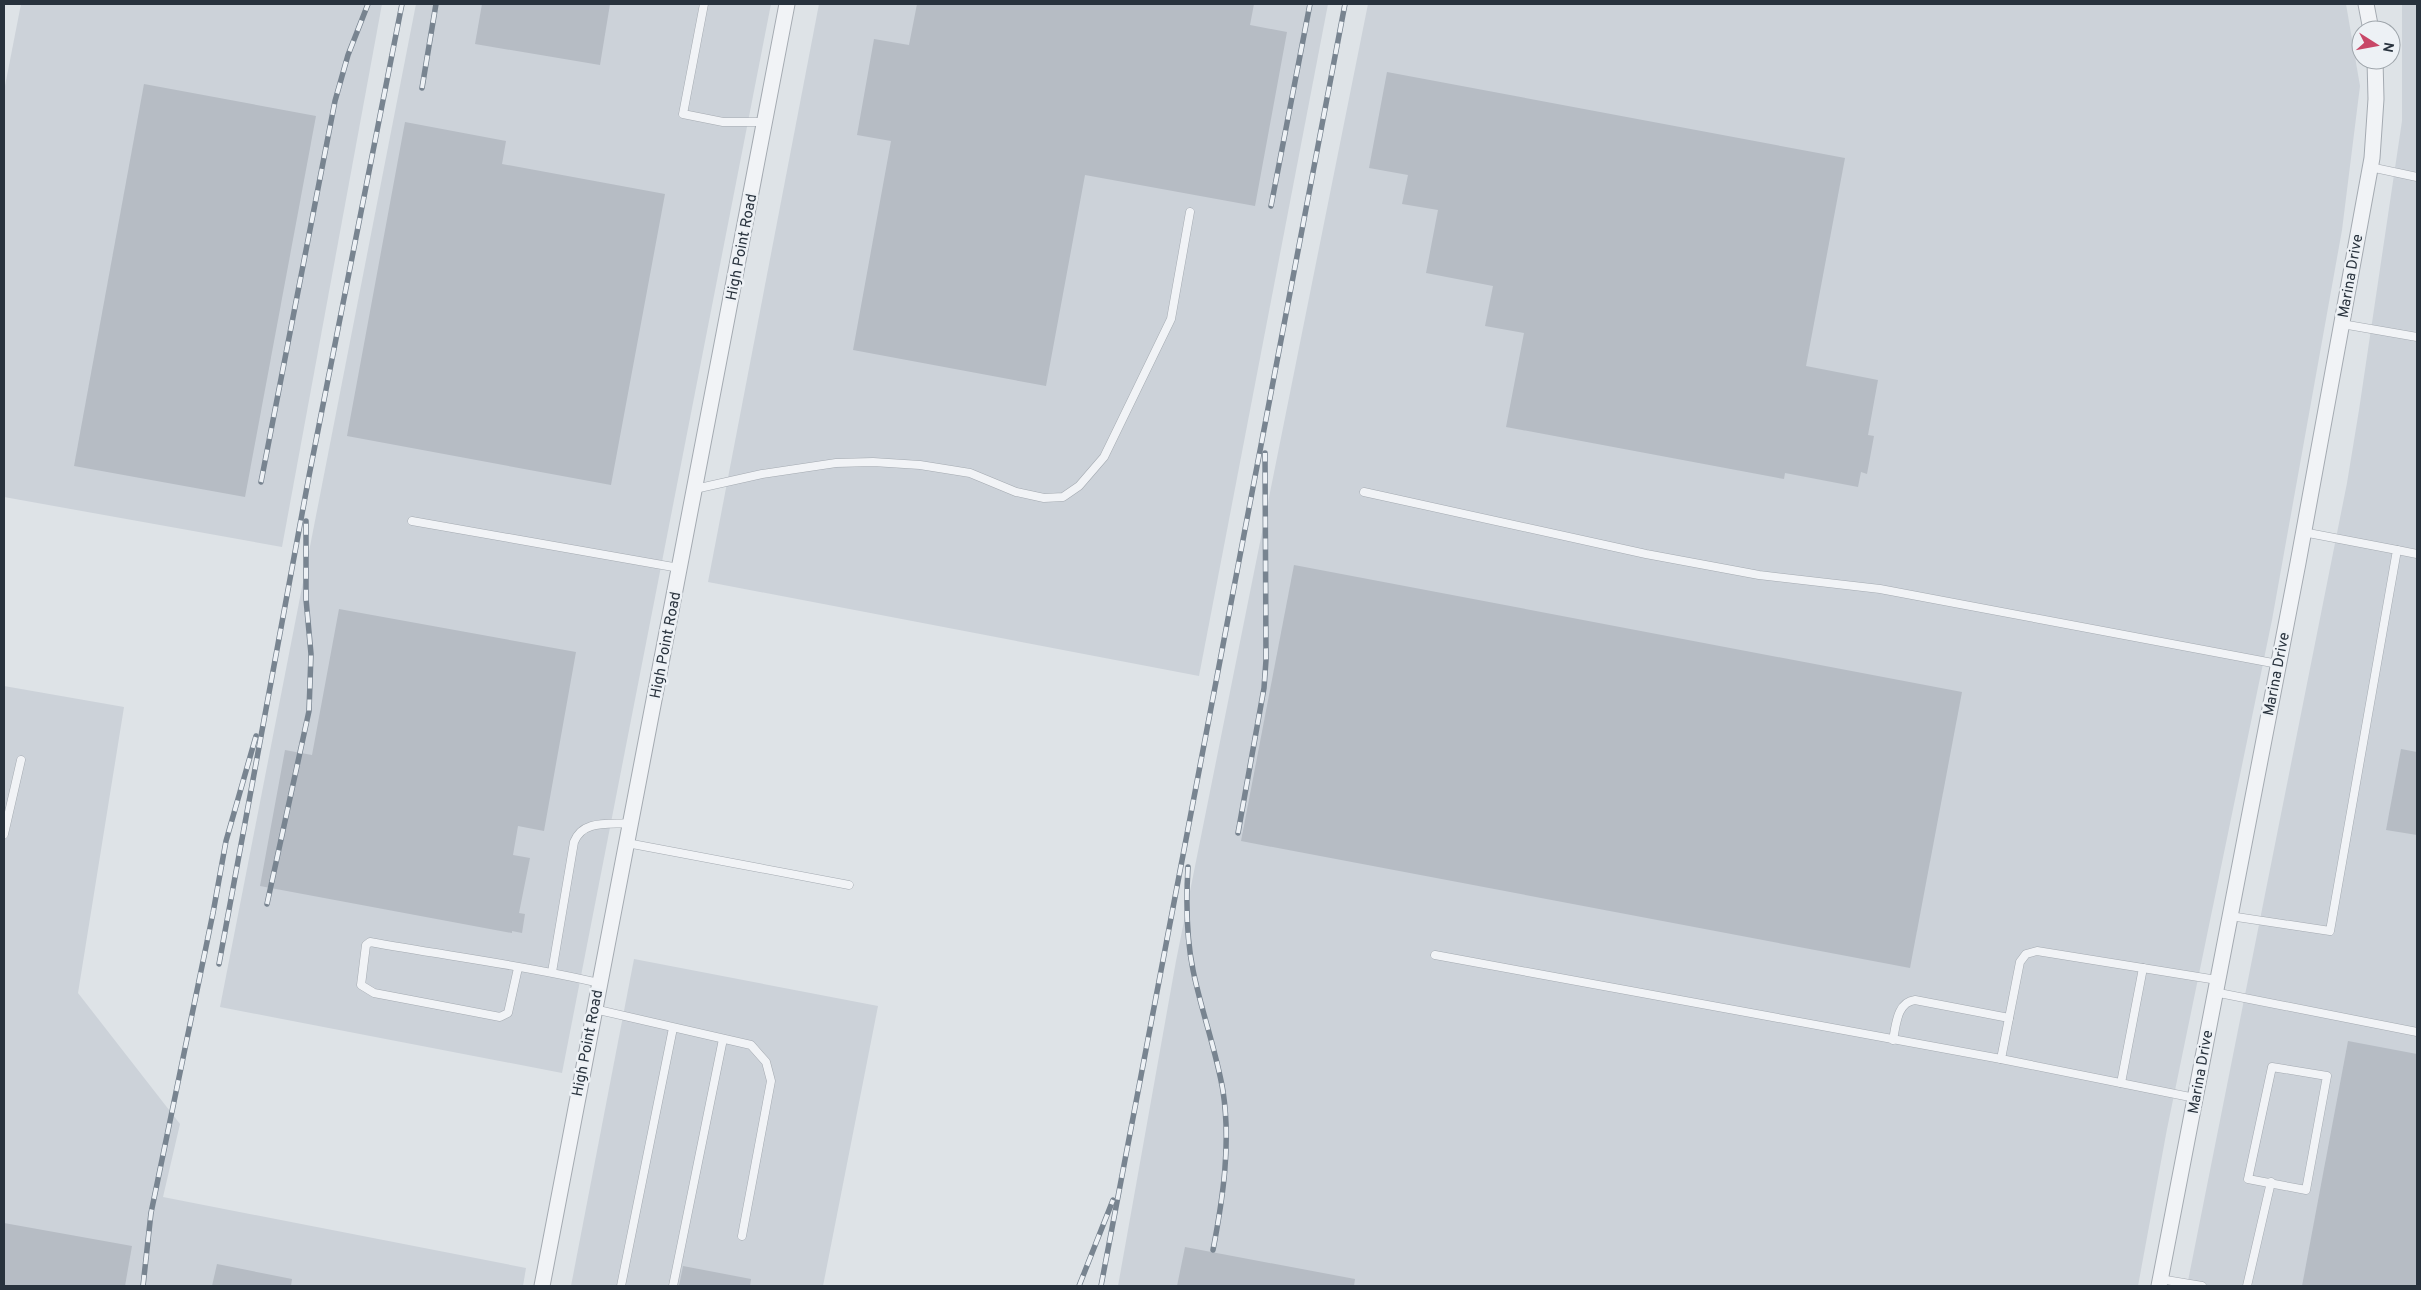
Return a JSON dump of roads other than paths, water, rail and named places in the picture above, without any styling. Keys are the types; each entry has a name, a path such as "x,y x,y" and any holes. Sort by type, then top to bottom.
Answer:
{"street":[{"name":"High Point Road","path":"542,1286 786,4"},
{"path":"2366,4 2369,20"},
{"name":"Marina Drive","path":"2160,1283 2303,532 2370,167 2376,99 2375,70"}],"lane":[{"path":"704,4 683,114 722,122 764,122"},
{"path":"2370,167 2417,177"},
{"path":"695,489 827,464 873,462 920,465 970,473 1016,492 1044,498 1063,497 1080,486 1104,457 1172,319 1190,212"},
{"path":"2342,324 2417,338"},
{"path":"1364,492 1646,554 1760,575 1880,588 2278,664"},
{"path":"412,521 679,568"},
{"path":"2303,532 2417,554"},
{"path":"2230,916 2330,931 2398,550"},
{"path":"4,834 21,760"},
{"path":"552,972 574,842 578,832 586,826 631,823"},
{"path":"627,843 849,885"},
{"path":"518,968 508,1013 500,1016 374,992 361,985 366,945 370,942 518,968 552,972 600,982"},
{"path":"2001,1059 2020,962 2026,954 2037,951 2143,968 2417,1032"},
{"path":"1436,956 2001,1059 2195,1098"},
{"path":"2120,1083 2143,968"},
{"path":"1893,1040 1902,1006 1908,1000 2009,1018"},
{"path":"594,1009 751,1045 766,1062 771,1081 742,1236"},
{"path":"621,1286 673,1028"},
{"path":"674,1286 723,1039"},
{"path":"2272,1067 2327,1076 2306,1190 2271,1182 2248,1179 2272,1067"},
{"path":"2247,1286 2271,1182"},
{"path":"2160,1283 2202,1286"}],"railway":[{"path":"261,482 335,101 348,55 368,4"},
{"path":"219,964 309,476 402,4"},
{"path":"422,88 436,4"},
{"path":"1271,206 1310,4"},
{"path":"1101,1286 1345,4"},
{"path":"1238,833 1264,688 1266,660 1265,453"},
{"path":"267,904 309,711 311,654 306,599 306,521"},
{"path":"143,1286 151,1213 226,841 256,736"},
{"path":"1188,867 1187,918 1189,944 1196,985 1220,1076 1225,1111 1225,1171 1213,1250"},
{"path":"1079,1286 1113,1200"}]}
